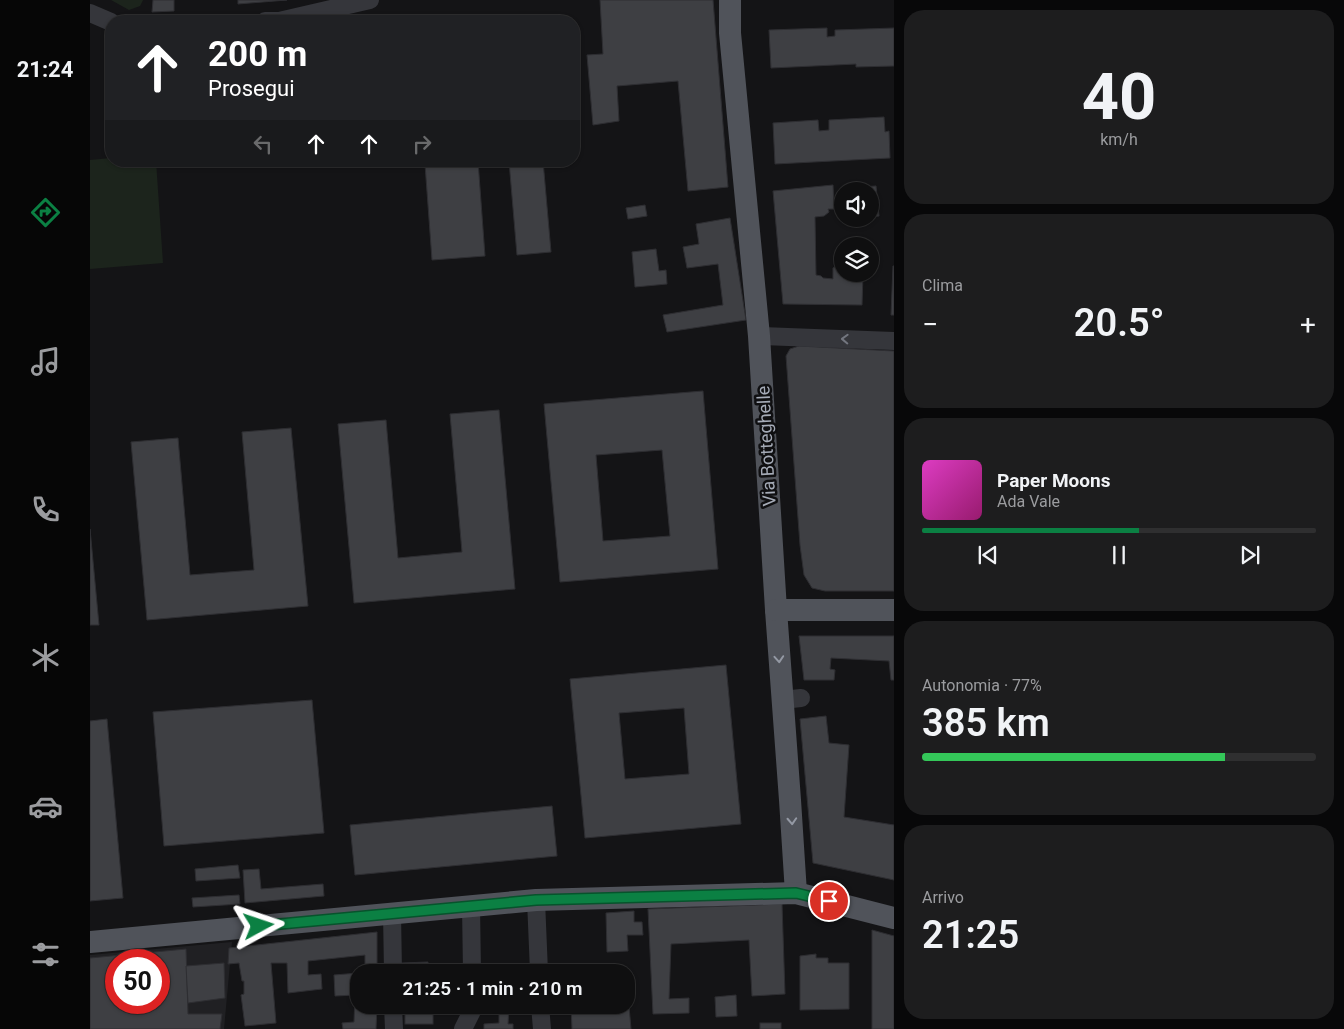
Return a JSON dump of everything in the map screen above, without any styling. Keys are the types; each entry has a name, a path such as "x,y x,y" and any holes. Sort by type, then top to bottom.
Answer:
{"main road":[{"name":"Via Botteghelle","path":"730,0 730,33 759,336 776,610 792,699 790,800 796,893"},
{"path":"776,610 894,610"},
{"path":"90,942 536,900 796,893 894,918"}],"street":[{"path":"305,15 370,0"},
{"path":"90,13 105,19"},
{"path":"759,336 894,341"},
{"path":"536,900 538,964"},
{"path":"471,906 472,964"},
{"path":"392,913 393,964"},
{"path":"393,1014 394,1029"},
{"path":"463,1029 470,1014"},
{"path":"541,1014 542,1029"}],"shaded area":[{"path":"111,0 143,0 140,6 129,10"},
{"path":"105,159 105,167 156,167 163,263 90,269 90,160"},
{"path":"232,942 224,1029 90,1029 90,955 105,954 105,1014 170,1014 170,949 156,949"}],"building":[{"path":"153,0 174,0 174,11 152,12"},
{"path":"238,0 287,0 238,4"},
{"path":"600,0 713,0 728,187 688,191 678,81 617,86 619,121 593,125 587,55 603,54"},
{"path":"827,28 827,37 835,36 835,30 894,28 894,66 856,67 856,64 771,68 769,30"},
{"path":"884,117 885,132 889,131 890,158 775,164 773,123 818,120 819,131 829,130 829,120"},
{"path":"425,167 478,167 485,256 432,260"},
{"path":"510,167 544,167 551,252 517,255"},
{"path":"833,185 834,209 828,209 829,212 824,216 815,217 816,275 833,279 834,267 834,282 863,282 862,305 783,304 773,191"},
{"path":"645,205 647,216 628,219 626,208"},
{"path":"730,218 746,320 667,332 663,315 723,305 718,264 687,268 683,247 699,244 696,224"},
{"path":"656,249 659,271 666,270 667,284 635,287 632,252"},
{"path":"893,266 894,315 891,315"},
{"path":"799,346 894,351 894,591 825,591 812,588 804,575 800,545 786,356 790,349"},
{"path":"703,391 718,569 560,582 544,404","holes":["662,450 670,536 603,541 596,455"]},
{"path":"499,410 515,589 354,603 338,424 386,420 398,558 462,552 450,414"},
{"path":"291,428 308,606 147,620 131,442 178,438 190,575 254,570 242,432"},
{"path":"90,529 99,625 90,625"},
{"path":"799,636 894,636 894,680 891,680 889,661 831,658 830,669 835,670 834,680 804,680"},
{"path":"726,665 741,824 585,838 570,679","holes":["684,708 689,774 625,779 619,713"]},
{"path":"312,700 324,833 164,846 153,712"},
{"path":"826,716 829,743 849,745 844,817 894,825 894,880 813,863 800,719"},
{"path":"107,719 123,898 90,901 90,721"},
{"path":"552,806 557,856 355,875 350,825"},
{"path":"238,865 240,878 196,881 195,869"},
{"path":"259,869 261,889 323,884 324,896 245,903 243,870"},
{"path":"239,895 240,904 193,907 192,898"},
{"path":"782,904 785,994 752,996 749,940 671,944 669,999 689,998 689,1013 653,1014 648,909"},
{"path":"634,911 634,922 642,922 643,935 627,935 628,951 607,952 606,913"},
{"path":"872,930 894,936 894,1029 872,1029"},
{"path":"377,932 377,964 365,964 365,955 308,961 308,975 321,974 322,989 288,993 287,963 271,963 276,1023 245,1026 241,995 244,994 244,981 242,981 239,963 228,964 229,948"},
{"path":"186,949 188,1014 222,1014 220,1029 90,1029 90,958 105,957 105,1014 170,1014 170,950"},
{"path":"816,954 816,958 828,958 828,963 849,963 849,1009 800,1010 800,956"},
{"path":"428,962 428,964 401,964"},
{"path":"224,963 225,998 188,1003 186,966"},
{"path":"350,974 350,995 335,996 334,975"},
{"path":"736,995 737,1016 716,1017 715,997"},
{"path":"354,1014 377,1014 376,1029 343,1029 342,1023 354,1022"},
{"path":"405,1014 433,1014 433,1024 405,1024"},
{"path":"499,1014 509,1014 508,1024 513,1024 513,1029 484,1029 484,1024 499,1023"},
{"path":"571,1014 630,1014 631,1029 572,1029"},
{"path":"760,1023 781,1023 781,1029 760,1029"}],"route":[{"path":"259,926 536,900 796,893 829,901"}]}
